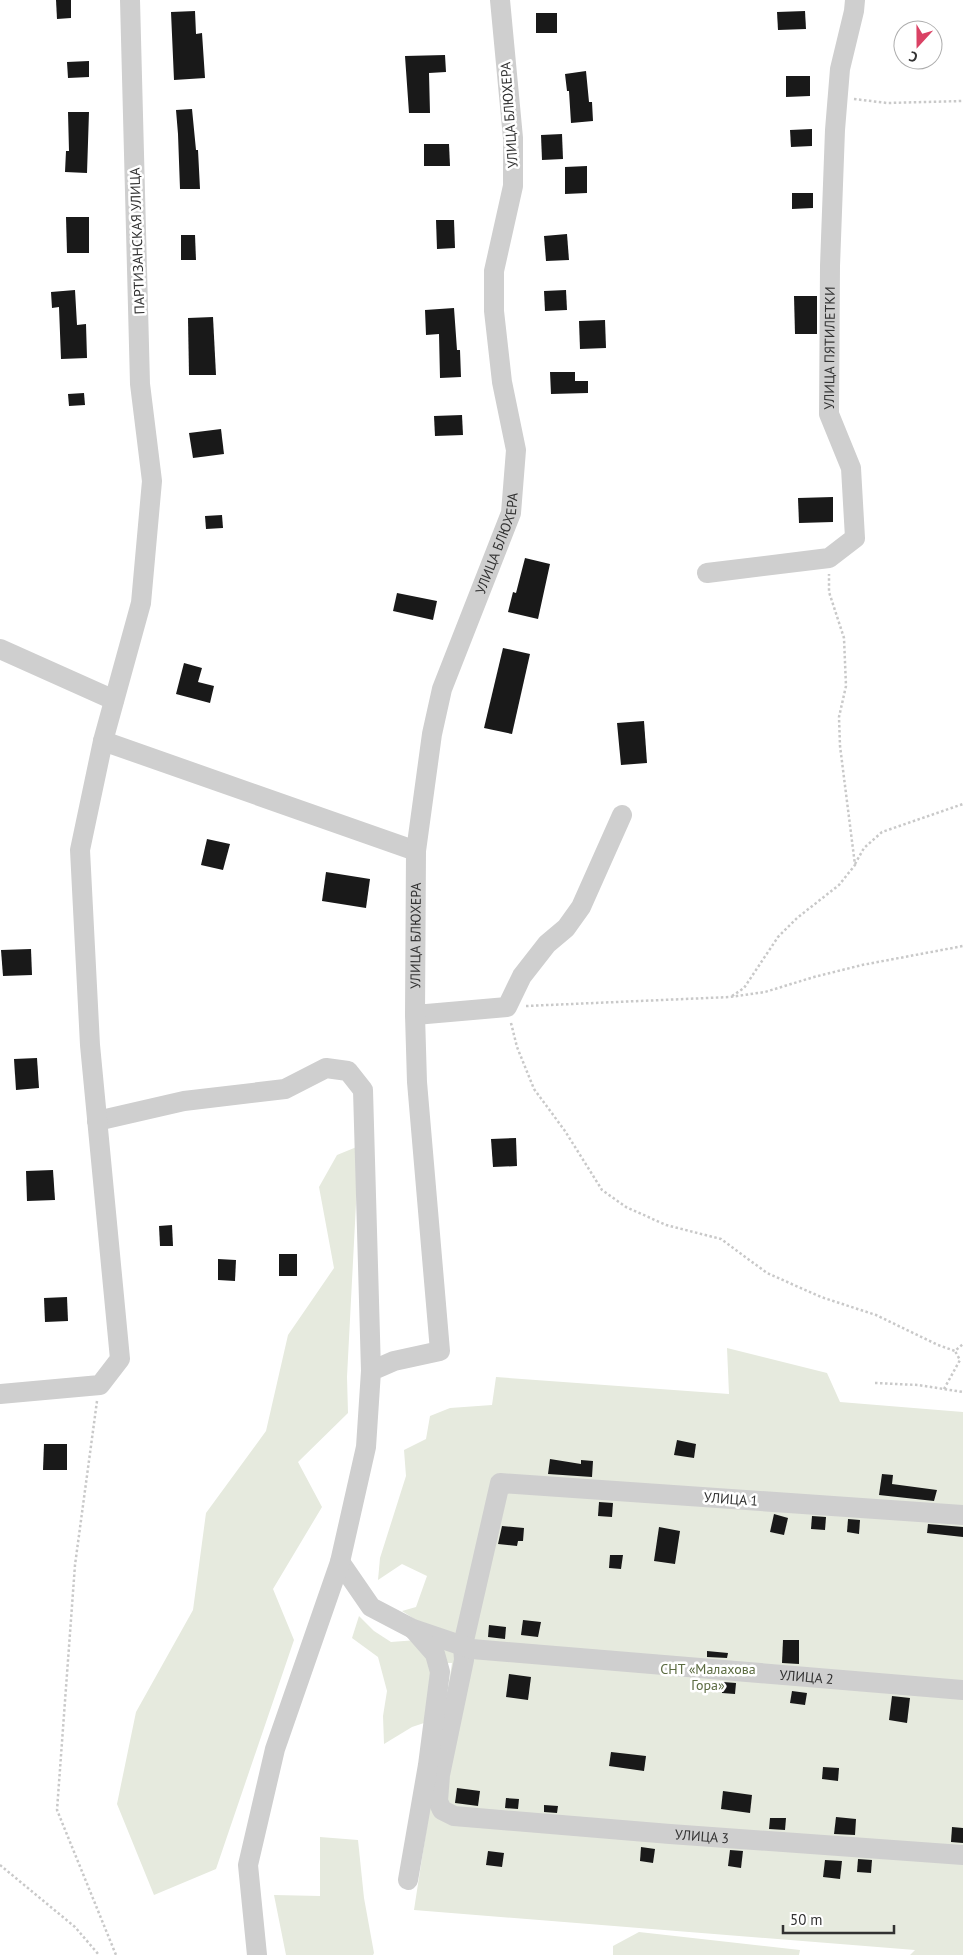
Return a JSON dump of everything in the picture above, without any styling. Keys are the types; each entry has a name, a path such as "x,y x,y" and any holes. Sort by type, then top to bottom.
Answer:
{"street":[{"name":"ПАРТИЗАНСКАЯ УЛИЦА","path":"100,1385 120,1359 90,1045 80,850 103,741 141,603 152,481 140,384 130,0"},
{"name":"УЛИЦА БЛЮХЕРА","path":"371,1371 394,1361 440,1351 417,1082 415,1015 416,851 432,734 442,689 511,513 516,450 502,382 494,311 494,271 513,186 513,138 500,0"},
{"name":"УЛИЦА ПЯТИЛЕТКИ","path":"829,558 855,538 851,468 829,414 830,266 838,96 840,69 855,0"},
{"path":"707,573 829,558"},
{"path":"0,649 114,700"},
{"path":"103,741 416,851"},
{"path":"415,1015 507,1007 522,976 547,944 566,928 581,907 622,815"},
{"path":"98,1121 184,1101 285,1089 326,1068 348,1071 363,1090 371,1371 366,1447 340,1562 275,1748 248,1865 257,1955"},
{"path":"0,1394 100,1385"},
{"name":"УЛИЦА 1","path":"468,1647 500,1483 963,1515"},
{"path":"340,1562 372,1607 413,1629 436,1654 440,1672 428,1765 408,1880"},
{"name":"УЛИЦА 2","path":"413,1629 468,1647 963,1690"},
{"name":"УЛИЦА 3","path":"468,1647 440,1776 438,1801 442,1810 454,1816 963,1855"}],"path":[{"path":"838,96 887,103 963,101"},
{"path":"829,558 829,592 844,638 846,686 839,717 840,746 854,865"},
{"path":"730,997 744,988 778,938 797,918 840,885 864,848 882,832 963,804"},
{"path":"944,1389 960,1360 955,1351 938,1345 876,1315 821,1297 785,1281 768,1273 721,1239 666,1225 626,1207 602,1190 565,1130 534,1089 517,1046 507,1007 730,997 765,992 862,965 963,946"},
{"path":"955,1351 963,1344"},
{"path":"875,1382 918,1385 963,1392"},
{"path":"100,1385 74,1565 57,1810 116,1955"},
{"path":"0,1865 75,1927 99,1955"}],"green space":[{"path":"359,1146 347,1377 348,1413 298,1462 322,1507 273,1589 294,1640 216,1869 154,1895 117,1804 136,1712 193,1610 206,1513 266,1431 288,1335 334,1268 319,1187 337,1155"},
{"name":"СНТ «Малахова Гора»","path":"727,1348 827,1373 840,1402 963,1412 963,1955 910,1955 915,1950 414,1910 452,1663 446,1663 419,1622 402,1611 416,1607 427,1576 402,1564 378,1580 380,1558 406,1476 404,1450 426,1439 430,1416 450,1408 492,1405 496,1377 729,1394"},
{"path":"359,1616 374,1631 391,1642 417,1640 432,1654 427,1722 412,1727 384,1744 383,1716 387,1691 378,1657 352,1638"},
{"path":"320,1837 358,1840 364,1898 373,1955 286,1955 274,1895 320,1896"},
{"path":"639,1932 800,1950 799,1955 613,1955 613,1946"}],"building":[{"path":"56,0 71,0 71,18 57,19"},
{"path":"195,11 196,34 202,33 205,78 174,80 171,12"},
{"path":"805,11 806,29 778,30 777,12"},
{"path":"536,13 557,13 557,33 536,33"},
{"path":"445,55 446,72 429,73 430,113 409,113 405,56"},
{"path":"89,61 89,77 68,78 67,62"},
{"path":"586,71 589,102 592,102 593,121 571,123 569,91 567,91 565,74"},
{"path":"786,76 810,76 810,96 786,97"},
{"path":"192,109 196,150 198,150 200,189 180,189 176,110"},
{"path":"68,112 89,112 87,173 65,172 66,151 69,151"},
{"path":"812,129 812,146 791,147 790,130"},
{"path":"562,134 563,159 542,160 541,135"},
{"path":"424,144 449,144 450,166 424,166"},
{"path":"587,166 587,193 565,194 565,167"},
{"path":"792,193 813,193 813,208 792,209"},
{"path":"66,217 89,217 89,253 67,253"},
{"path":"436,220 454,220 455,248 437,249"},
{"path":"567,234 569,260 546,261 544,236"},
{"path":"181,235 195,235 196,260 181,260"},
{"path":"75,290 77,325 86,324 87,358 61,359 59,307 52,308 51,292"},
{"path":"566,290 567,310 545,311 544,291"},
{"path":"794,296 817,296 817,334 795,334"},
{"path":"454,308 457,350 460,350 461,377 440,378 439,334 426,335 425,310"},
{"path":"213,317 216,375 189,375 188,318"},
{"path":"605,320 606,348 580,349 579,321"},
{"path":"550,372 575,372 575,381 588,381 588,393 551,394"},
{"path":"84,393 85,405 69,406 68,394"},
{"path":"462,415 463,435 435,436 434,416"},
{"path":"221,429 224,454 193,458 189,433"},
{"path":"833,497 833,522 799,523 798,498"},
{"path":"222,515 223,528 206,529 205,516"},
{"path":"525,558 550,564 538,619 508,612 513,592 516,593"},
{"path":"397,593 437,601 433,620 393,611"},
{"path":"503,648 530,654 512,734 484,728"},
{"path":"184,663 202,668 198,682 214,686 210,703 176,694"},
{"path":"644,721 647,763 621,765 617,723"},
{"path":"207,839 230,844 223,870 201,865"},
{"path":"326,872 370,879 366,908 322,901"},
{"path":"31,949 32,975 3,976 1,950"},
{"path":"37,1058 39,1088 16,1090 14,1059"},
{"path":"516,1138 517,1166 493,1167 491,1139"},
{"path":"53,1170 55,1200 27,1201 26,1171"},
{"path":"172,1225 173,1246 160,1246 159,1226"},
{"path":"279,1254 297,1254 297,1276 279,1276"},
{"path":"218,1259 236,1260 235,1281 218,1280"},
{"path":"67,1297 68,1321 45,1322 44,1298"},
{"path":"677,1440 696,1444 694,1458 674,1455"},
{"path":"44,1444 67,1444 67,1470 43,1470"},
{"path":"550,1459 581,1464 581,1460 593,1461 592,1477 548,1474"},
{"path":"882,1474 893,1475 892,1484 937,1490 934,1501 879,1495"},
{"path":"599,1502 613,1503 612,1517 598,1516"},
{"path":"774,1514 788,1518 784,1535 770,1532"},
{"path":"812,1516 826,1517 825,1530 811,1529"},
{"path":"848,1519 860,1520 859,1534 847,1532"},
{"path":"928,1524 963,1527 963,1537 927,1533"},
{"path":"502,1526 524,1528 523,1541 518,1541 517,1546 498,1544"},
{"path":"659,1527 680,1531 675,1564 654,1561"},
{"path":"610,1555 623,1555 621,1569 609,1568"},
{"path":"523,1620 541,1622 538,1637 521,1635"},
{"path":"489,1625 506,1627 505,1639 488,1637"},
{"path":"783,1640 799,1640 799,1664 782,1663"},
{"path":"707,1651 728,1653 727,1658 707,1657"},
{"path":"509,1674 531,1677 528,1700 506,1697"},
{"path":"723,1682 736,1683 735,1694 722,1693"},
{"path":"792,1691 807,1693 805,1705 790,1703"},
{"path":"892,1696 910,1698 907,1723 889,1720"},
{"path":"611,1752 646,1756 644,1771 609,1766"},
{"path":"823,1767 839,1768 838,1781 822,1779"},
{"path":"457,1788 480,1791 478,1806 455,1803"},
{"path":"723,1791 752,1795 750,1813 721,1809"},
{"path":"506,1798 519,1799 518,1809 505,1808"},
{"path":"544,1805 558,1806 557,1813 544,1812"},
{"path":"836,1817 856,1819 855,1835 834,1834"},
{"path":"770,1818 786,1818 785,1830 769,1829"},
{"path":"952,1827 963,1828 963,1843 951,1842"},
{"path":"641,1847 655,1849 653,1863 640,1861"},
{"path":"730,1850 743,1851 741,1868 728,1866"},
{"path":"488,1851 504,1853 502,1867 486,1865"},
{"path":"858,1859 872,1860 871,1873 857,1872"},
{"path":"825,1860 842,1861 840,1879 823,1877"}]}
